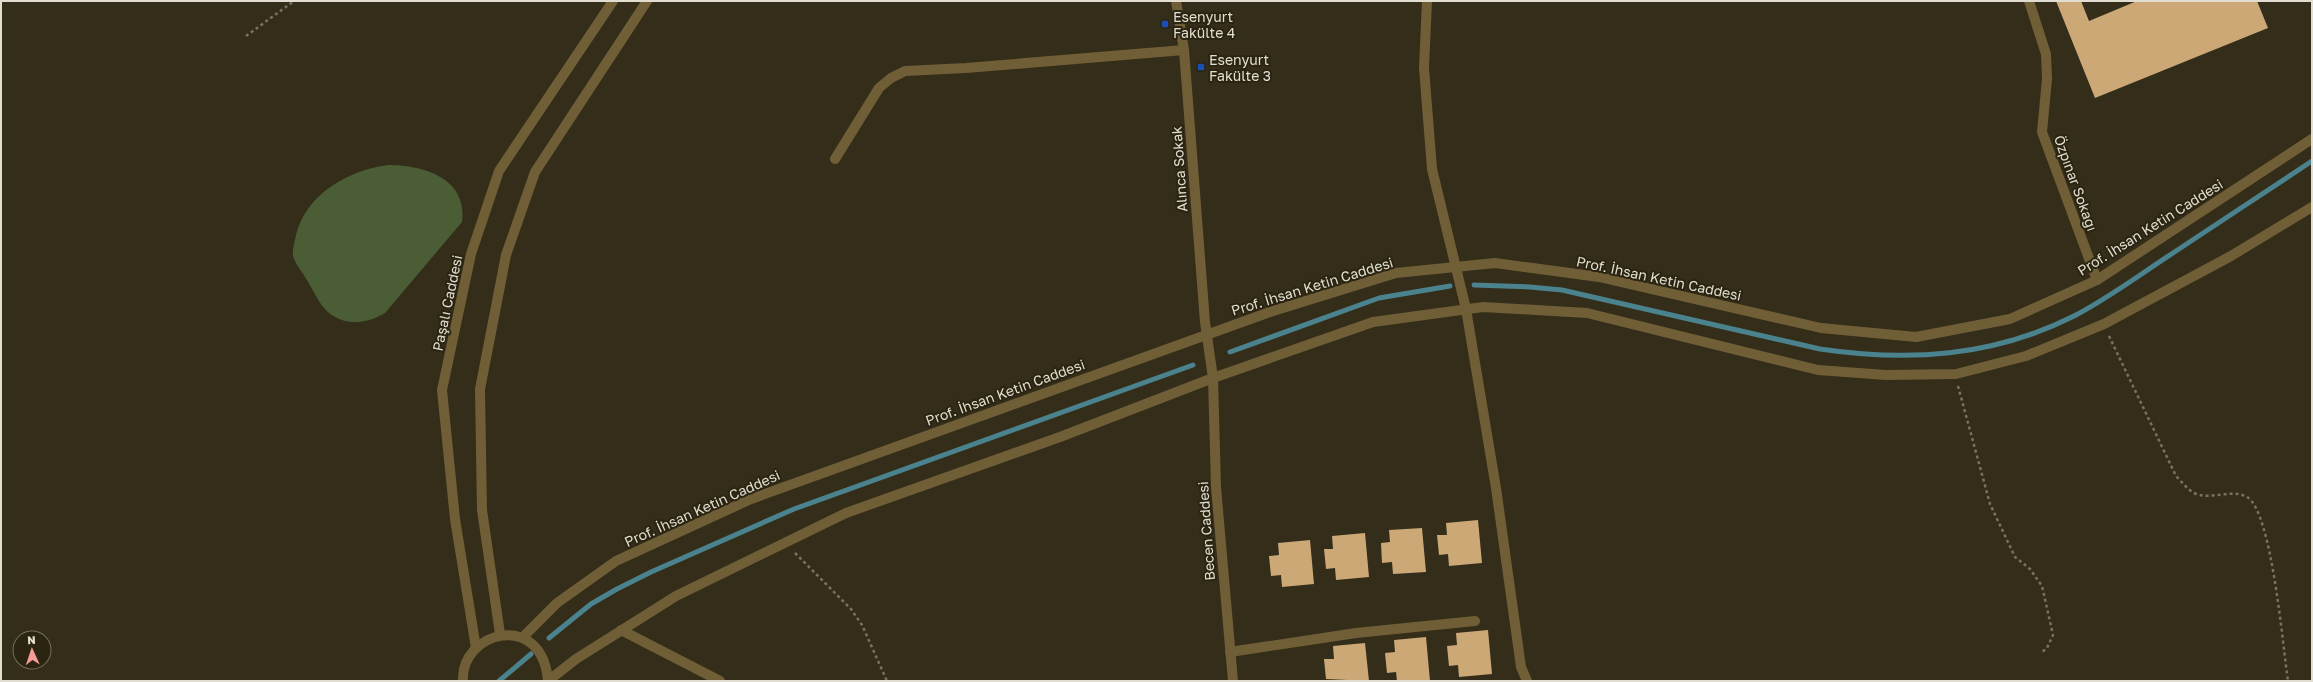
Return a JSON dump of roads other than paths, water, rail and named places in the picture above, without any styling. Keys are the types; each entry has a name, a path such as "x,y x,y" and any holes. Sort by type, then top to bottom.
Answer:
{"street":[{"name":"Paşalı Caddesi","path":"476,648 455,519 442,390 471,254 500,171 613,1"},
{"path":"500,634 482,510 480,389 506,255 535,172 646,1"},
{"name":"Alınca Sokak","path":"1176,1 1184,50 1206,335 1212,378"},
{"path":"1427,1 1424,68 1432,169 1466,309 1494,480 1521,667 1527,681"},
{"name":"Özpınar Sokağı","path":"2029,1 2046,54 2047,78 2042,132 2097,280"},
{"path":"835,159 879,88 891,78 905,71 966,68 1184,50"},
{"name":"Prof. İhsan Ketin Caddesi","path":"523,637 558,603 616,561 751,499 1270,312 1396,273 1495,263 1599,277 1822,328 1916,337 2010,319 2097,280 2312,139"},
{"path":"548,681 576,659 676,596 846,513 1060,437 1212,378 1373,322 1483,306 1587,313 1818,370 1886,376 1956,374 2026,356 2104,324 2231,256 2312,207"},
{"name":"Becen Caddesi","path":"1212,378 1216,487 1233,681"},
{"path":"1230,652 1356,633 1475,621"},
{"path":"621,630 720,681"},
{"path":"461,679 468,660 476,648 500,634 523,637 535,644 547,665 548,681"}],"waterway":[{"path":"1474,285 1562,290 1820,349 1885,355 1950,353 1981,348 2013,340 2043,330 2074,316 2113,293 2312,161"},
{"path":"1230,352 1379,298 1450,286"},
{"path":"549,638 591,604 617,589 651,572 794,509 1193,365"},
{"path":"499,681 531,654"}],"place":[{"name":"Esenyurt Fakülte 4","path":"1165,24"},
{"name":"Esenyurt Fakülte 3","path":"1201,67"}]}
